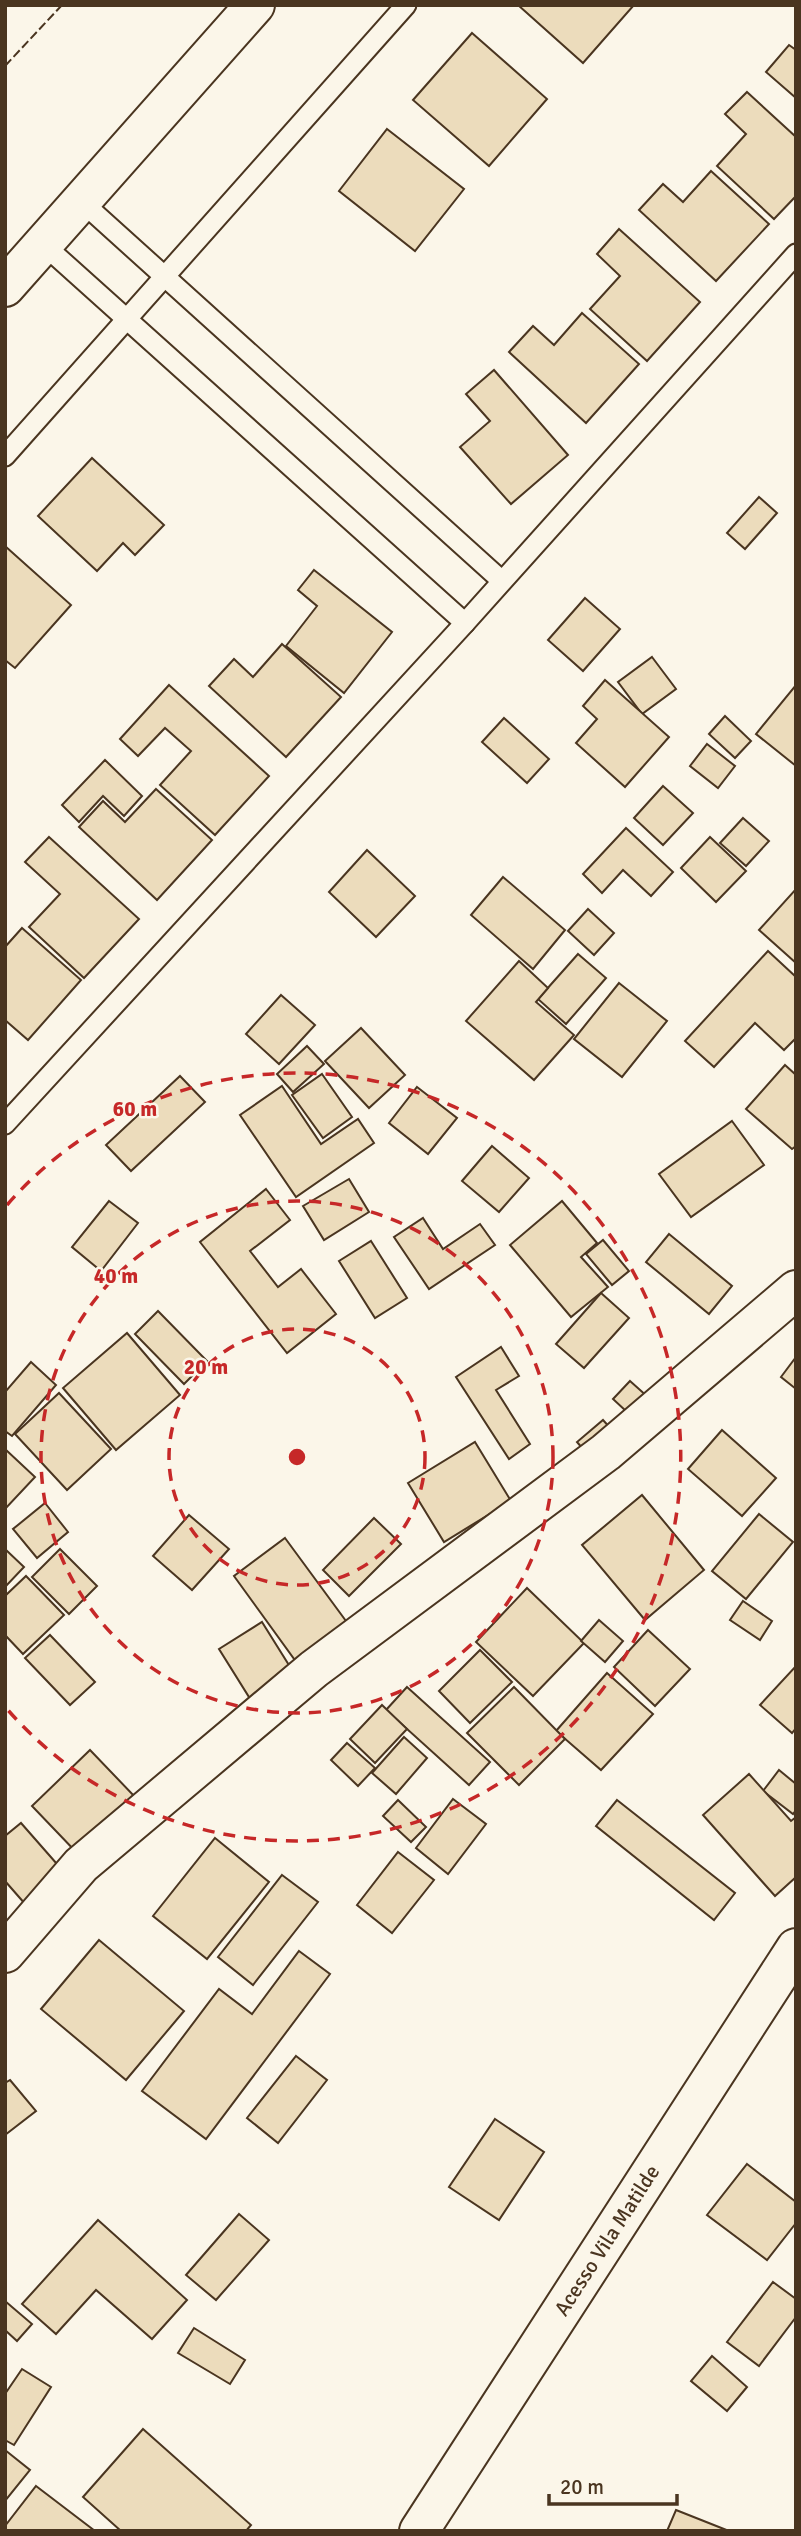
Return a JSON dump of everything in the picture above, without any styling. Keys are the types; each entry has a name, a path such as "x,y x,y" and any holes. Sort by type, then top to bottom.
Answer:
{"street":[{"path":"5,287 255,5"},
{"path":"5,1953 81,1866 314,1669 606,1452 796,1290"},
{"name":"Acesso Vila Matilde","path":"419,2531 796,1948"}],"lane":[{"path":"5,456 406,5"},
{"path":"81,201 502,581"},
{"path":"43,244 465,623"},
{"path":"5,1124 465,623 796,254"}],"building":[{"path":"518,5 634,5 583,63"},
{"path":"472,33 547,99 489,166 413,100"},
{"path":"789,45 796,50 796,98 766,72"},
{"path":"747,92 796,137 796,196 774,219 717,166 746,134 725,114"},
{"path":"387,129 464,189 415,251 339,191"},
{"path":"711,171 769,224 716,281 639,210 663,184 683,202"},
{"path":"619,229 700,302 647,361 590,309 620,276 597,254"},
{"path":"582,313 639,364 586,423 509,352 533,326 554,345"},
{"path":"494,370 568,455 511,504 460,447 490,421 466,394"},
{"path":"92,458 164,525 135,555 123,543 97,571 38,516"},
{"path":"759,497 777,513 745,549 727,533"},
{"path":"5,546 71,605 15,668 5,660"},
{"path":"314,570 392,632 344,693 286,646 317,606 298,590"},
{"path":"585,598 620,629 583,671 548,640"},
{"path":"282,644 341,697 286,757 209,686 234,659 253,677"},
{"path":"652,657 676,689 642,714 618,682"},
{"path":"605,680 669,737 625,787 576,743 597,719 583,706"},
{"path":"169,685 269,776 215,835 160,785 191,751 165,728 138,756 120,739"},
{"path":"796,685 796,766 756,734"},
{"path":"725,716 751,741 735,758 709,734"},
{"path":"504,718 549,759 527,783 482,742"},
{"path":"707,744 735,766 718,788 690,766"},
{"path":"105,760 142,796 124,816 103,796 79,822 62,805"},
{"path":"663,786 693,813 663,845 634,818"},
{"path":"156,789 212,840 157,900 79,827 103,801 125,822"},
{"path":"743,818 769,841 746,866 720,843"},
{"path":"626,828 673,872 651,896 623,870 602,893 583,874"},
{"path":"49,837 139,919 84,978 29,927 60,894 25,862"},
{"path":"710,837 746,871 716,902 681,868"},
{"path":"367,850 415,896 376,937 329,892"},
{"path":"503,877 565,930 533,969 471,915"},
{"path":"796,889 796,963 759,930"},
{"path":"588,909 614,933 594,955 568,931"},
{"path":"22,928 81,980 28,1040 5,1020 5,947"},
{"path":"768,951 796,977 796,1038 784,1050 755,1023 714,1067 685,1041"},
{"path":"578,954 606,978 566,1024 538,999"},
{"path":"519,961 548,988 536,1002 574,1035 534,1080 466,1021"},
{"path":"619,983 667,1021 622,1077 574,1039"},
{"path":"281,995 315,1025 279,1064 246,1034"},
{"path":"361,1028 405,1075 369,1108 325,1061"},
{"path":"307,1046 324,1064 293,1092 277,1074"},
{"path":"785,1065 796,1075 796,1146 792,1149 746,1109"},
{"path":"322,1074 352,1117 323,1138 292,1095"},
{"path":"180,1076 205,1102 131,1171 106,1145"},
{"path":"282,1086 321,1144 358,1119 374,1143 296,1197 240,1115"},
{"path":"417,1087 457,1118 428,1154 389,1123"},
{"path":"732,1121 764,1165 691,1217 659,1174"},
{"path":"492,1146 529,1178 499,1212 462,1181"},
{"path":"349,1179 369,1212 324,1240 303,1206"},
{"path":"266,1189 290,1220 250,1251 278,1287 301,1269 336,1314 287,1353 200,1242"},
{"path":"109,1201 138,1223 101,1271 72,1247"},
{"path":"562,1201 597,1243 581,1257 608,1287 571,1317 510,1245"},
{"path":"423,1218 443,1249 480,1224 495,1245 429,1289 394,1237"},
{"path":"669,1234 732,1286 709,1314 646,1262"},
{"path":"603,1240 629,1271 612,1285 586,1254"},
{"path":"371,1241 407,1298 375,1318 339,1261"},
{"path":"601,1293 629,1318 584,1368 556,1344"},
{"path":"158,1311 207,1361 184,1384 135,1334"},
{"path":"127,1333 180,1395 116,1450 63,1388"},
{"path":"501,1347 519,1376 496,1390 530,1444 509,1459 456,1377"},
{"path":"796,1357 796,1389 781,1377"},
{"path":"31,1362 56,1385 12,1436 5,1431 5,1392"},
{"path":"630,1381 658,1406 641,1425 613,1399"},
{"path":"59,1393 111,1449 67,1490 15,1434"},
{"path":"603,1420 621,1440 595,1463 577,1442"},
{"path":"722,1430 776,1478 742,1516 688,1469"},
{"path":"475,1442 511,1501 444,1542 408,1483"},
{"path":"5,1449 35,1477 5,1509"},
{"path":"642,1495 704,1570 645,1620 582,1545"},
{"path":"45,1503 68,1532 37,1558 13,1529"},
{"path":"759,1514 793,1542 746,1599 712,1571"},
{"path":"189,1515 229,1549 192,1590 153,1556"},
{"path":"374,1518 401,1544 349,1596 323,1570"},
{"path":"285,1538 357,1636 305,1674 234,1576"},
{"path":"5,1549 24,1567 5,1587"},
{"path":"60,1549 97,1586 69,1614 32,1577"},
{"path":"26,1576 64,1615 23,1654 5,1635 5,1596"},
{"path":"527,1588 584,1643 533,1696 476,1642"},
{"path":"743,1601 772,1621 760,1640 730,1620"},
{"path":"599,1620 623,1641 605,1662 581,1641"},
{"path":"262,1622 297,1678 254,1705 219,1649"},
{"path":"648,1630 690,1669 655,1706 614,1667"},
{"path":"50,1635 95,1682 70,1705 25,1658"},
{"path":"480,1650 512,1682 470,1723 439,1691"},
{"path":"796,1666 796,1728 792,1733 760,1705"},
{"path":"607,1673 653,1714 601,1770 556,1731"},
{"path":"407,1687 490,1762 469,1785 386,1710"},
{"path":"514,1687 565,1739 519,1785 467,1733"},
{"path":"382,1705 407,1729 375,1763 350,1739"},
{"path":"404,1737 427,1758 396,1794 372,1773"},
{"path":"347,1743 375,1768 358,1786 331,1760"},
{"path":"90,1750 136,1798 78,1854 32,1806"},
{"path":"779,1770 796,1784 796,1810 793,1814 763,1791"},
{"path":"749,1774 791,1821 796,1817 796,1877 775,1896 703,1815"},
{"path":"453,1799 486,1824 448,1874 416,1848"},
{"path":"398,1800 426,1827 411,1842 383,1816"},
{"path":"617,1800 735,1893 714,1920 596,1826"},
{"path":"21,1823 71,1880 33,1913 5,1881 5,1836"},
{"path":"215,1838 269,1882 207,1959 153,1916"},
{"path":"398,1852 434,1880 392,1933 357,1905"},
{"path":"282,1875 318,1902 253,1985 218,1957"},
{"path":"99,1940 184,2011 126,2080 41,2009"},
{"path":"299,1951 330,1974 206,2139 142,2091 219,1989 252,2014"},
{"path":"296,2056 327,2080 278,2143 247,2118"},
{"path":"10,2080 36,2111 5,2135 5,2083"},
{"path":"495,2119 544,2152 499,2220 449,2187"},
{"path":"747,2164 796,2202 796,2223 767,2260 707,2215"},
{"path":"239,2214 269,2240 216,2300 186,2275"},
{"path":"98,2220 187,2300 152,2339 96,2290 56,2334 22,2304"},
{"path":"773,2282 796,2299 796,2317 759,2366 727,2342"},
{"path":"5,2301 32,2324 17,2341 5,2330"},
{"path":"194,2328 245,2360 230,2384 178,2353"},
{"path":"712,2356 747,2387 727,2411 691,2381"},
{"path":"22,2369 51,2387 14,2445 5,2440 5,2394"},
{"path":"143,2429 251,2525 246,2531 121,2531 83,2497"},
{"path":"5,2450 30,2470 5,2501"},
{"path":"36,2486 95,2531 5,2531 5,2526"},
{"path":"676,2510 729,2531 667,2531"}],"fence":[{"path":"5,66 62,5"}]}
